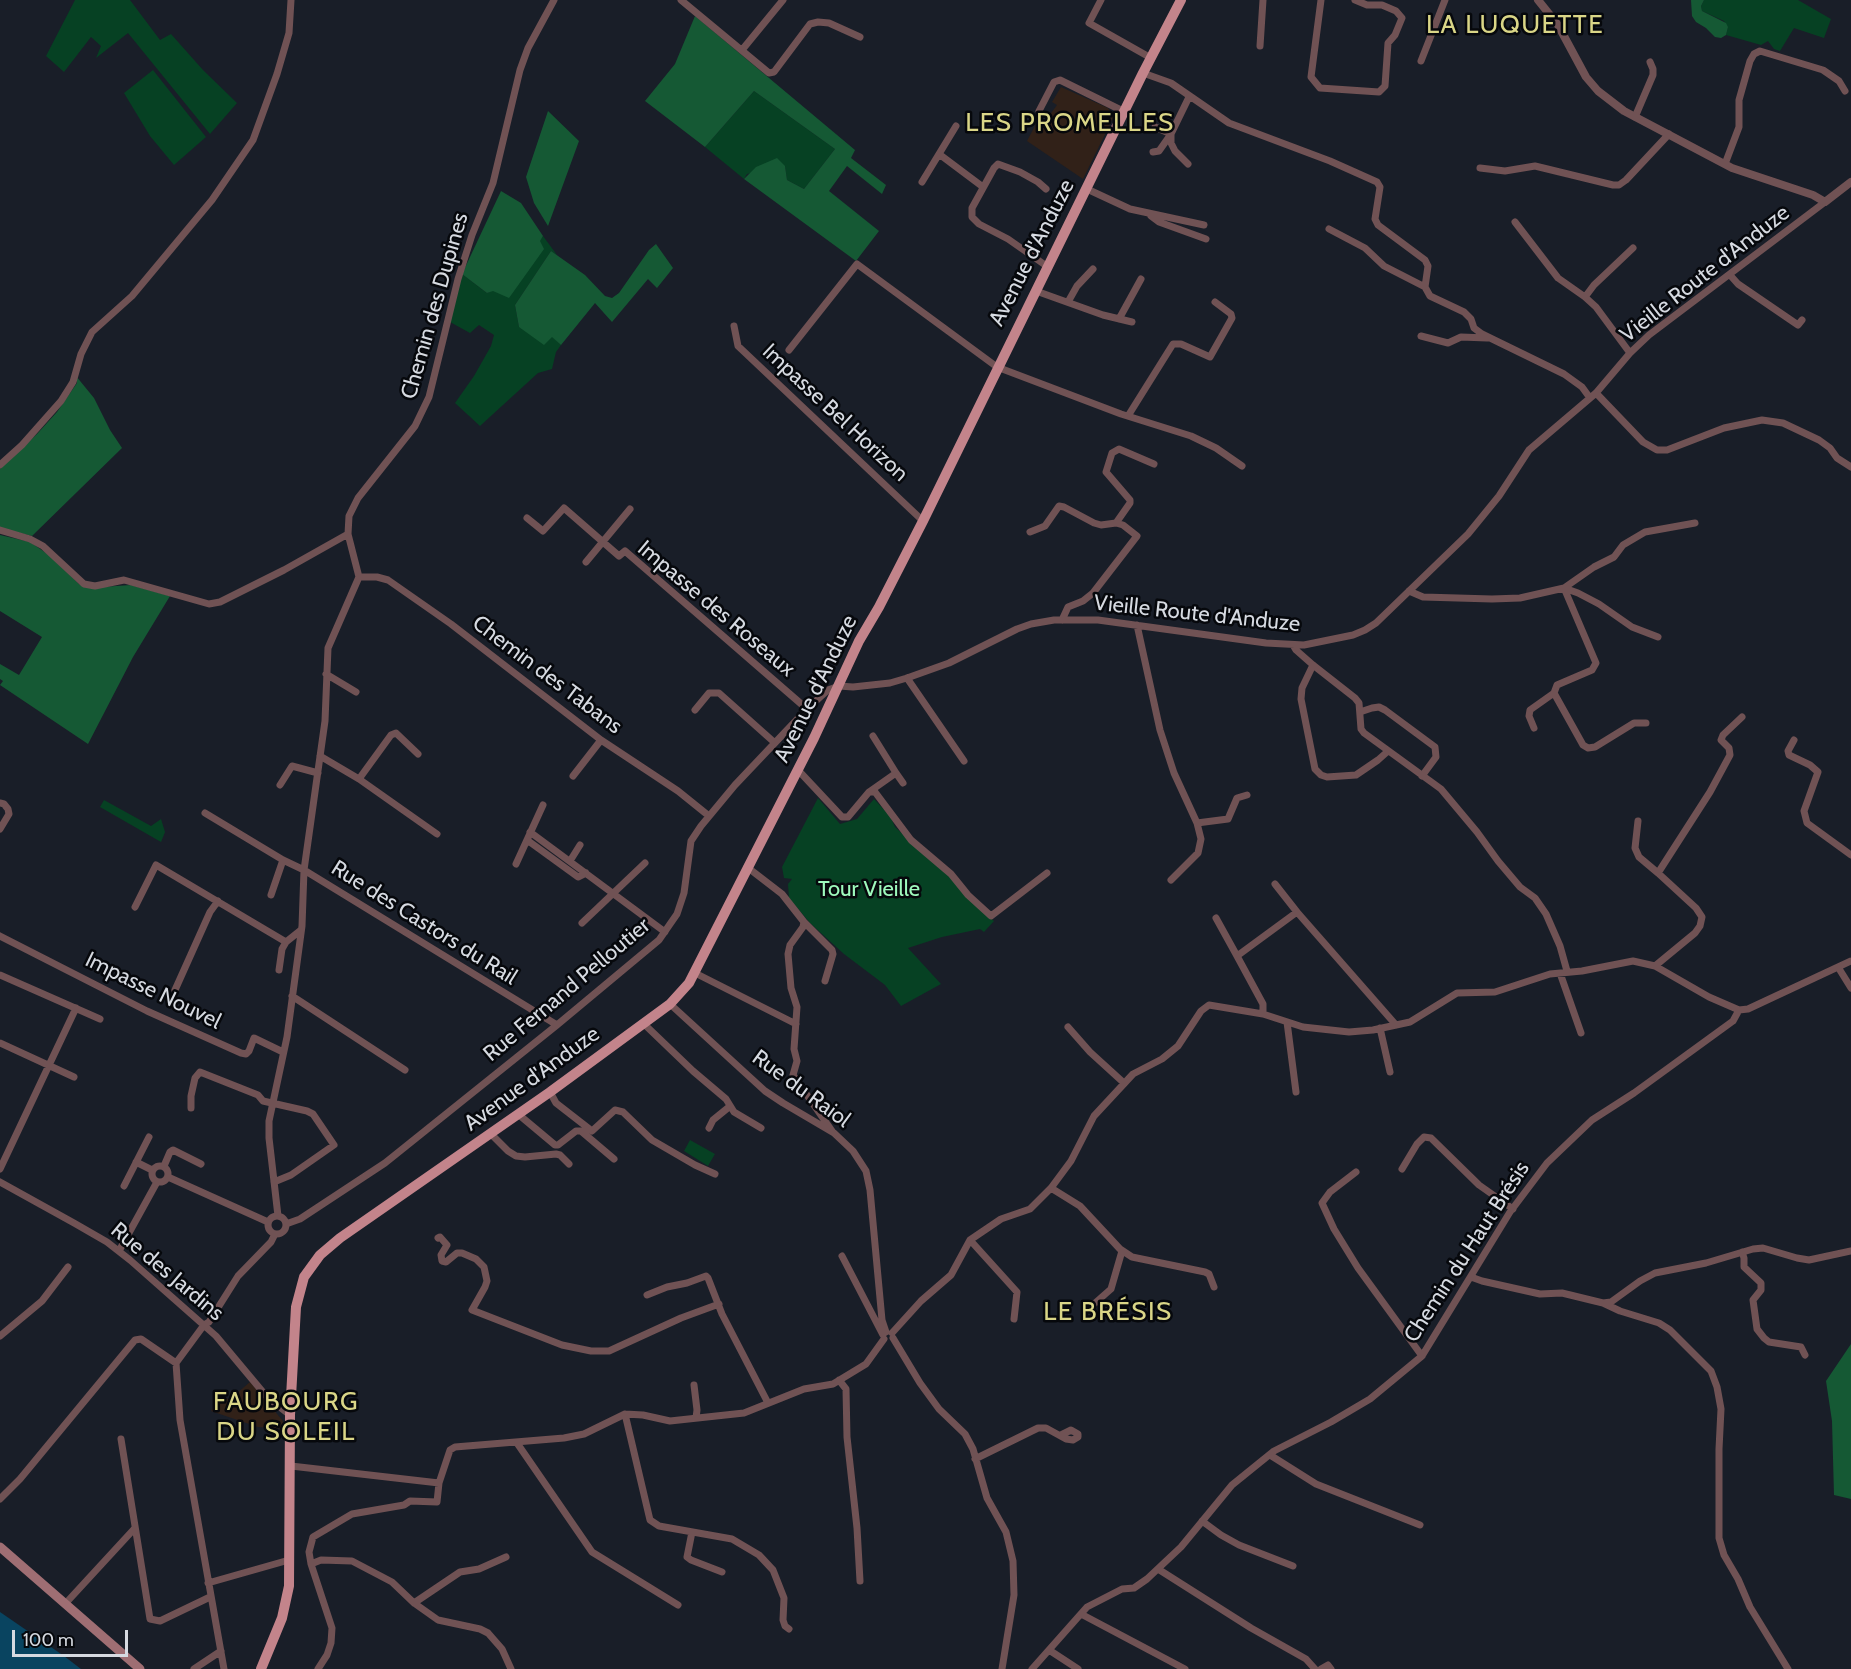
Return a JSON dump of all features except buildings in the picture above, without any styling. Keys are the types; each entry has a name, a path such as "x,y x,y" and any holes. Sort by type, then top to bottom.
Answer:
{"main road":[{"name":"Avenue d'Anduze","path":"261,1669 282,1618 289,1586 290,1415 296,1306 304,1277 320,1255 348,1232 550,1092 670,1004 689,983 798,770 859,641 923,521 997,367 1181,0"},
{"path":"0,1548 140,1669"}],"street":[{"path":"0,465 22,445 61,401 73,382 81,354 92,332 139,289 212,200 253,140 278,74 289,33 291,0"},
{"name":"Chemin des Dupines","path":"359,577 348,534 352,507 415,426 429,397 458,279 472,234 493,183 520,70 528,48 554,0"},
{"path":"681,0 769,73 774,72 810,24 829,23 860,37"},
{"path":"742,50 783,0"},
{"path":"1101,0 1089,23 1151,58"},
{"path":"1260,46 1263,0"},
{"path":"1321,0 1311,77 1320,88 1379,92 1385,86 1388,43 1395,35 1402,18 1396,11 1382,5 1367,5 1355,0"},
{"path":"1421,61 1445,0"},
{"path":"1538,0 1554,18 1581,70 1591,83 1615,104 1635,117 1725,164 1814,195 1825,202"},
{"path":"1725,164 1739,126 1739,100 1754,54 1760,51 1823,70 1839,81 1845,91"},
{"path":"1635,117 1653,75 1650,62"},
{"path":"1143,73 1171,83 1239,128 1330,160 1377,182 1380,187 1375,219 1378,225 1425,260 1428,266 1425,287"},
{"path":"1039,111 1054,82 1060,80 1125,112"},
{"path":"1153,152 1159,151 1171,134 1190,97"},
{"path":"922,182 956,126"},
{"path":"1155,127 1171,134"},
{"path":"1171,134 1171,143 1175,152 1188,164"},
{"path":"1480,168 1506,171 1535,166 1619,185 1669,134"},
{"path":"939,154 983,187"},
{"path":"1046,189 1020,172 998,165 994,168 972,208 972,217 979,224 1008,239 1048,267"},
{"name":"Vieille Route d'Anduze","path":"839,686 854,687 890,683 907,678 949,663 1024,627 1062,620 1098,620 1293,645 1304,645 1353,635 1365,630 1376,623 1468,534 1499,496 1529,450 1593,395 1649,335 1851,182"},
{"path":"1087,189 1130,209 1204,225"},
{"path":"1147,214 1159,222 1206,239"},
{"path":"1515,222 1558,278 1596,307 1630,354"},
{"path":"1329,229 1365,248 1384,266 1425,287 1430,296 1464,312 1471,319 1474,327 1490,338 1564,374 1593,395 1643,442 1657,450 1667,450 1724,428 1762,420 1784,423 1819,440 1830,448 1837,458 1851,467"},
{"path":"1585,297 1594,285 1633,248"},
{"path":"789,350 857,264 997,367 1128,416 1191,436 1216,448 1242,466"},
{"path":"1068,302 1077,286 1093,269"},
{"path":"1730,275 1738,284 1798,325 1802,320"},
{"path":"1119,319 1141,279"},
{"path":"1036,291 1132,322"},
{"path":"1128,416 1173,344 1181,344 1210,357 1232,318 1231,314 1215,302"},
{"name":"Impasse Bel Horizon","path":"734,326 738,346 923,521"},
{"path":"1421,336 1448,343 1461,337 1490,338"},
{"path":"1116,523 1130,500 1106,472 1112,453 1119,449 1154,464"},
{"path":"1029,532 1045,526 1059,506 1094,523 1123,525 1137,536 1093,593 1083,601 1068,607 1062,620"},
{"name":"Impasse des Roseaux","path":"527,518 543,531 564,508 619,556 625,550 807,709"},
{"name":"Impasse des Roseaux","path":"586,562 630,509"},
{"path":"1409,591 1423,597 1492,599 1520,598 1564,588 1594,567 1614,557 1623,545 1645,532 1695,523"},
{"path":"0,530 30,539 43,546 84,584 95,586 124,580 209,604 219,602 284,570 348,534"},
{"path":"278,1216 269,1121 283,1052 301,930 304,870 325,721 328,648 359,577"},
{"name":"Chemin des Tabans","path":"359,577 377,577 388,580 451,624 601,740 678,791 709,816"},
{"path":"1564,588 1599,604 1632,627 1658,637"},
{"path":"1534,728 1529,716 1530,710 1554,693 1557,685 1592,670 1596,663 1564,588"},
{"path":"1137,625 1160,730 1174,773 1197,823 1201,839 1198,853 1171,880"},
{"path":"1293,645 1312,665 1355,698 1359,703 1361,729 1387,752 1441,789 1520,887 1535,898 1546,914 1560,946 1564,972 1581,1033"},
{"path":"1312,665 1302,688 1301,699 1315,769 1321,776 1356,775 1387,752"},
{"path":"326,674 356,692"},
{"path":"907,678 964,760"},
{"name":"Rue Fernand Pelloutier","path":"285,1227 300,1220 385,1163 659,940 677,914 684,893 691,841 709,816 807,709 828,690 839,686"},
{"path":"695,710 710,693 719,693 775,743"},
{"path":"1554,693 1582,745 1588,748 1595,747 1634,723 1646,723"},
{"path":"1360,712 1379,707 1435,747 1436,757 1422,776"},
{"path":"1658,873 1710,792 1730,755 1729,748 1721,740 1723,735 1742,717"},
{"path":"358,779 391,735 396,733 418,754"},
{"path":"873,736 903,783"},
{"path":"573,776 601,740"},
{"path":"1794,740 1788,751 1789,755 1810,765 1818,772 1804,812 1807,822 1851,855"},
{"path":"320,756 358,779 437,834"},
{"path":"280,784 292,766 318,773"},
{"path":"798,770 842,818 848,817 869,792 896,773"},
{"path":"869,792 875,792 911,840 951,874 968,895 991,916 1047,873"},
{"path":"1197,823 1228,819 1237,798 1247,795"},
{"path":"0,803 4,804 9,814 0,829"},
{"path":"516,864 543,805"},
{"path":"205,813 283,860 304,870"},
{"path":"1638,821 1635,848 1639,857 1696,908 1702,917 1695,933 1655,966"},
{"path":"530,832 665,932"},
{"path":"526,840 578,877 586,873"},
{"path":"570,861 580,845"},
{"path":"271,895 283,860"},
{"path":"582,923 645,863"},
{"path":"135,907 156,866 286,942"},
{"path":"747,867 782,894 804,922 832,950 833,954 825,981"},
{"name":"Rue des Castors du Rail","path":"304,870 557,1025"},
{"path":"1275,884 1396,1025"},
{"path":"175,990 210,912 218,901"},
{"path":"1237,956 1297,912"},
{"path":"1216,918 1263,1004 1263,1014"},
{"path":"804,922 790,945 788,954 791,988 797,1007 794,1049 797,1061 793,1075 834,1133"},
{"path":"279,970 282,949 286,942 301,930"},
{"name":"Impasse Nouvel","path":"0,936 147,1011 241,1053 246,1054 249,1051 254,1038 283,1052"},
{"path":"318,1669 327,1655 332,1628 310,1564 309,1552 313,1537 352,1514 405,1505 410,1502 437,1502 439,1483 450,1450 455,1447 564,1438 584,1434 625,1414 670,1421 744,1413 804,1389 822,1387 866,1364 888,1335 921,1301 951,1275 970,1240 1001,1220 1030,1209 1051,1188 1071,1161 1094,1116 1133,1074 1162,1059 1178,1047 1202,1011 1209,1005 1263,1014 1303,1027 1349,1032 1410,1022 1457,993 1495,992 1550,974 1582,971 1633,961 1655,966 1709,997 1739,1010 1748,1009 1851,961"},
{"path":"1838,968 1851,988"},
{"path":"695,973 796,1024"},
{"path":"0,975 100,1019"},
{"path":"292,996 405,1071"},
{"name":"Rue du Raiol","path":"670,1004 765,1090 834,1133 853,1151 866,1172 870,1190 882,1320 888,1335"},
{"path":"0,1169 76,1008"},
{"name":"Chemin du Haut Brésis","path":"1032,1669 1087,1607 1122,1589 1134,1588 1158,1569 1181,1547 1233,1485 1270,1455 1370,1399 1422,1356 1513,1209 1546,1163 1592,1120 1634,1093 1733,1021 1739,1010"},
{"path":"1287,1022 1296,1092"},
{"path":"644,1023 693,1071 726,1099 729,1107 761,1128"},
{"path":"1068,1027 1090,1052 1124,1083"},
{"path":"1380,1028 1390,1072"},
{"path":"0,1043 74,1077"},
{"path":"191,1108 195,1078 200,1072 258,1095 263,1101 313,1114 334,1145 291,1175 274,1182"},
{"path":"550,1092 556,1103 592,1131 615,1110 623,1112 652,1140 715,1174"},
{"path":"709,1128 713,1120 729,1107"},
{"path":"518,1114 555,1145 576,1131 580,1131 614,1159"},
{"path":"491,1134 516,1156 556,1154 569,1164"},
{"path":"124,1186 149,1137"},
{"path":"1402,1169 1417,1144 1424,1137 1431,1138 1479,1185 1513,1209"},
{"path":"164,1166 173,1150 201,1164"},
{"path":"136,1162 152,1170"},
{"path":"152,1170 156,1166 164,1166"},
{"path":"152,1170 153,1179 157,1182 164,1182 169,1172 164,1166"},
{"path":"1356,1172 1330,1192 1322,1203 1334,1229 1358,1268 1422,1356"},
{"path":"168,1177 268,1222"},
{"name":"Rue des Jardins","path":"0,1182 46,1206 119,1251 216,1336 267,1397 290,1415"},
{"path":"119,1251 157,1182"},
{"path":"1051,1188 1080,1206 1122,1251 1132,1257 1205,1272 1209,1274 1214,1287"},
{"path":"224,1669 180,1420 176,1363 204,1325 209,1322 238,1276 271,1242 275,1234 280,1233 285,1227 283,1219 278,1216 272,1217 268,1222 268,1228 275,1234"},
{"path":"438,1238 440,1237 447,1245 441,1255 442,1261 446,1262 458,1253 462,1253 476,1259 484,1268 487,1281 471,1310 562,1345 591,1351 609,1351 681,1318 719,1304"},
{"path":"970,1240 1017,1292 1014,1319"},
{"path":"1603,1303 1611,1302 1655,1273 1706,1263 1742,1252 1763,1248 1809,1260 1851,1251"},
{"path":"1094,1304 1111,1289 1122,1251"},
{"path":"1742,1252 1744,1267 1761,1283 1761,1290 1753,1300 1757,1329 1769,1342 1801,1347 1805,1355"},
{"path":"842,1256 888,1335 920,1383 939,1409 965,1434 987,1498 1006,1532 1013,1561 1014,1595 1002,1669"},
{"path":"0,1336 42,1301 68,1267"},
{"path":"647,1295 706,1276 768,1403"},
{"path":"1471,1277 1540,1294 1562,1293 1603,1303 1620,1311 1659,1323 1670,1330 1711,1371 1721,1409 1719,1538 1724,1555 1750,1607 1788,1669"},
{"path":"0,1499 20,1479 135,1340 141,1339 176,1363"},
{"path":"839,1380 846,1389 847,1437 860,1581"},
{"path":"694,1385 696,1418"},
{"path":"625,1414 650,1521 659,1526 732,1539 759,1555 773,1570 784,1598 783,1620 789,1629"},
{"path":"975,1459 1038,1428 1046,1428 1061,1435"},
{"path":"121,1439 150,1619 160,1621 210,1597"},
{"path":"517,1443 592,1552 678,1605"},
{"path":"1270,1455 1316,1484 1420,1525"},
{"path":"291,1466 439,1483"},
{"path":"1202,1521 1239,1545 1293,1566"},
{"path":"65,1604 135,1528"},
{"path":"692,1532 687,1557 722,1572"},
{"path":"414,1603 460,1572 478,1569 506,1557"},
{"path":"208,1583 289,1560"},
{"path":"310,1564 321,1560 352,1561 392,1582 414,1603 438,1620 480,1629 488,1633 502,1649 511,1669"},
{"path":"1158,1569 1251,1628 1306,1659 1315,1669"},
{"path":"1081,1614 1185,1669"},
{"path":"1049,1650 1078,1669"},
{"path":"194,1669 221,1651"},
{"path":"1321,1669 1328,1665 1331,1669"}],"shaded area":[{"path":"1061,87 1108,108 1114,116 1083,179 1027,141 1036,124 1041,127 1057,105 1052,102"},
{"path":"250,1382 283,1421 284,1429 258,1427 211,1411 222,1395 229,1400"}],"green space":[{"path":"75,0 130,0 160,40 171,34 237,103 210,134 128,33 96,58 101,46 91,37 64,72 46,56"},
{"path":"1691,0 1704,0 1701,6 1702,11 1726,23 1728,27 1726,35 1721,38 1715,37 1696,22 1692,16"},
{"path":"1704,0 1798,0 1831,19 1824,38 1794,28 1780,51 1774,49 1768,41 1761,45 1726,35 1728,27 1724,21 1702,11 1701,6"},
{"path":"695,16 855,150 851,158 886,185 882,194 847,166 829,191 879,231 856,261 744,179 756,167 777,158 785,166 787,180 804,189 835,149 754,91 705,147 645,101 675,64"},
{"path":"153,70 206,137 174,165 150,136 124,93"},
{"path":"754,91 835,149 804,189 787,180 785,166 747,174 744,179 705,147"},
{"path":"548,111 579,141 548,226 534,203 526,177"},
{"path":"501,191 521,203 543,236 540,241 544,249 509,298 493,291 487,293 462,274"},
{"path":"543,236 557,255 551,251 515,305 519,327 552,336 561,345 556,352 552,369 538,373 480,426 455,403 474,376 491,346 494,335 479,325 470,333 450,322 462,274 487,293 493,290 500,293"},
{"path":"656,244 673,268 657,288 648,279 612,322 595,303 561,345 552,337 544,345 519,327 515,305 551,251 585,275 605,296 612,298 619,293 649,250"},
{"path":"76,376 94,398 122,448 32,536 0,528 0,469 57,412 77,383"},
{"path":"0,535 30,542 49,555 79,584 87,588 131,585 170,596 133,657 88,744 0,685 3,681 0,679 0,664 19,675 42,637 0,611"},
{"name":"Tour Vieille","path":"818,798 840,824 857,819 874,799 890,816 895,827 994,921 984,932 980,929 942,937 908,948 941,984 901,1006 885,985 844,954 810,923 789,898 788,884 792,879 784,878 782,867"},
{"path":"104,800 151,826 161,819 165,832 161,842 100,807"},
{"path":"690,1140 715,1154 708,1166 684,1151"},
{"path":"1851,1344 1851,1499 1834,1495 1832,1421 1826,1381"}],"water":[{"path":"0,1612 64,1656 81,1669 0,1669"}],"district":[{"name":"LA LUQUETTE","path":"1515,25"},
{"name":"LES PROMELLES","path":"1070,123"},
{"name":"LE BRÉSIS","path":"1108,1312"},
{"name":"FAUBOURG DU SOLEIL","path":"286,1417"}]}
